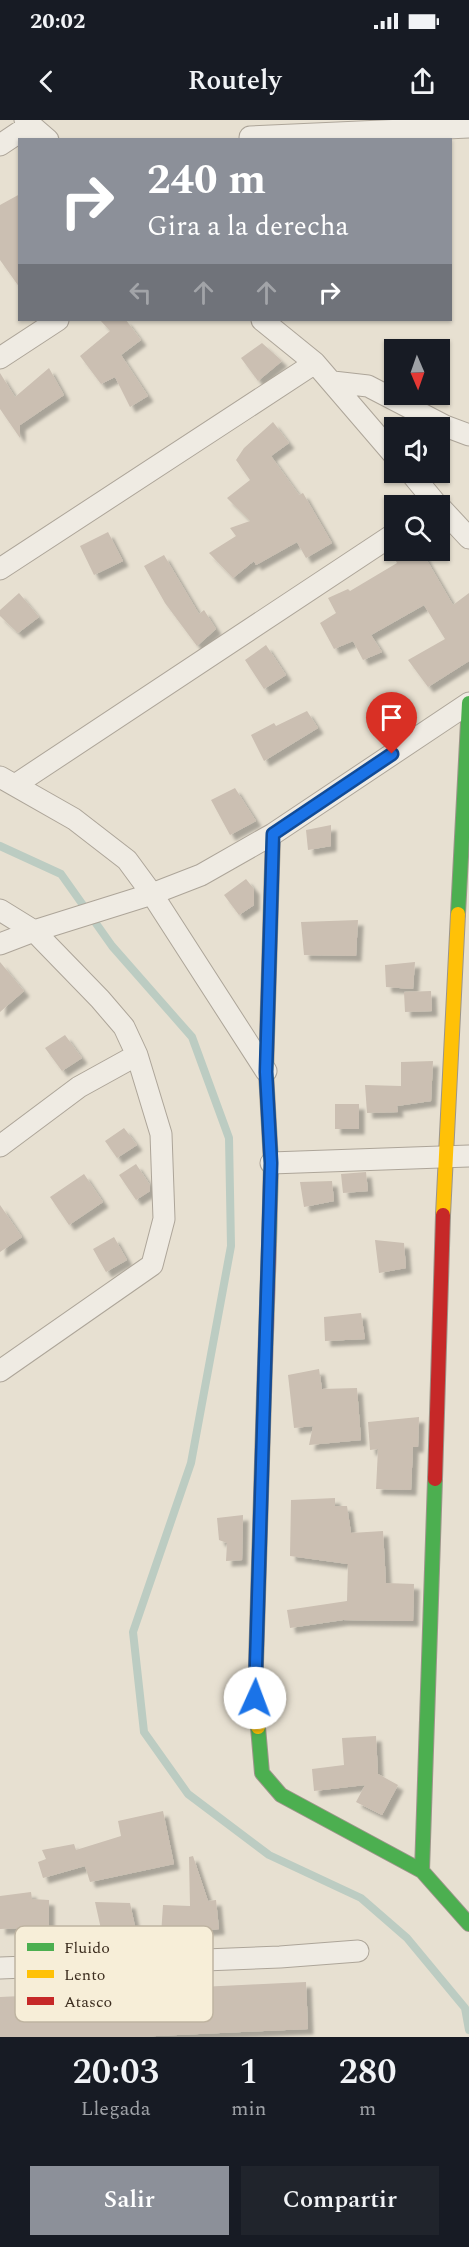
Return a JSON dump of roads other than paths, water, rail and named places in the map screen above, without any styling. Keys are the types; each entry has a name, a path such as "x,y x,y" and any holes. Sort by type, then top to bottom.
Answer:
{"street":[{"path":"0,145 27,123 46,138"},
{"path":"250,132 469,127"},
{"path":"0,358 56,321"},
{"path":"263,321 315,363 384,442"},
{"path":"0,569 315,363"},
{"path":"333,382 368,386 445,426 469,435"},
{"path":"419,483 429,495"},
{"path":"450,518 469,538"},
{"path":"266,1072 152,894 127,860 74,819 7,781 384,540"},
{"path":"0,944 152,894 201,875 273,834 469,703"},
{"path":"422,1871 445,1158 469,703"},
{"path":"273,834 266,1072 271,1163 255,1698 262,1773 281,1795 422,1871 469,1924"},
{"path":"0,910 34,931 124,1027 137,1055 162,1134 164,1219 152,1265 0,1371"},
{"path":"0,1146 79,1087 137,1055"},
{"path":"271,1163 469,1156"},
{"path":"213,1960 358,1951"},
{"path":"0,1968 15,1967"}],"waterway":[{"path":"0,846 61,874 112,946 192,1037 229,1138 231,1246 191,1463 133,1632 144,1732 188,1794 269,1855 361,1898 407,1938 465,2008 469,2030"}]}
